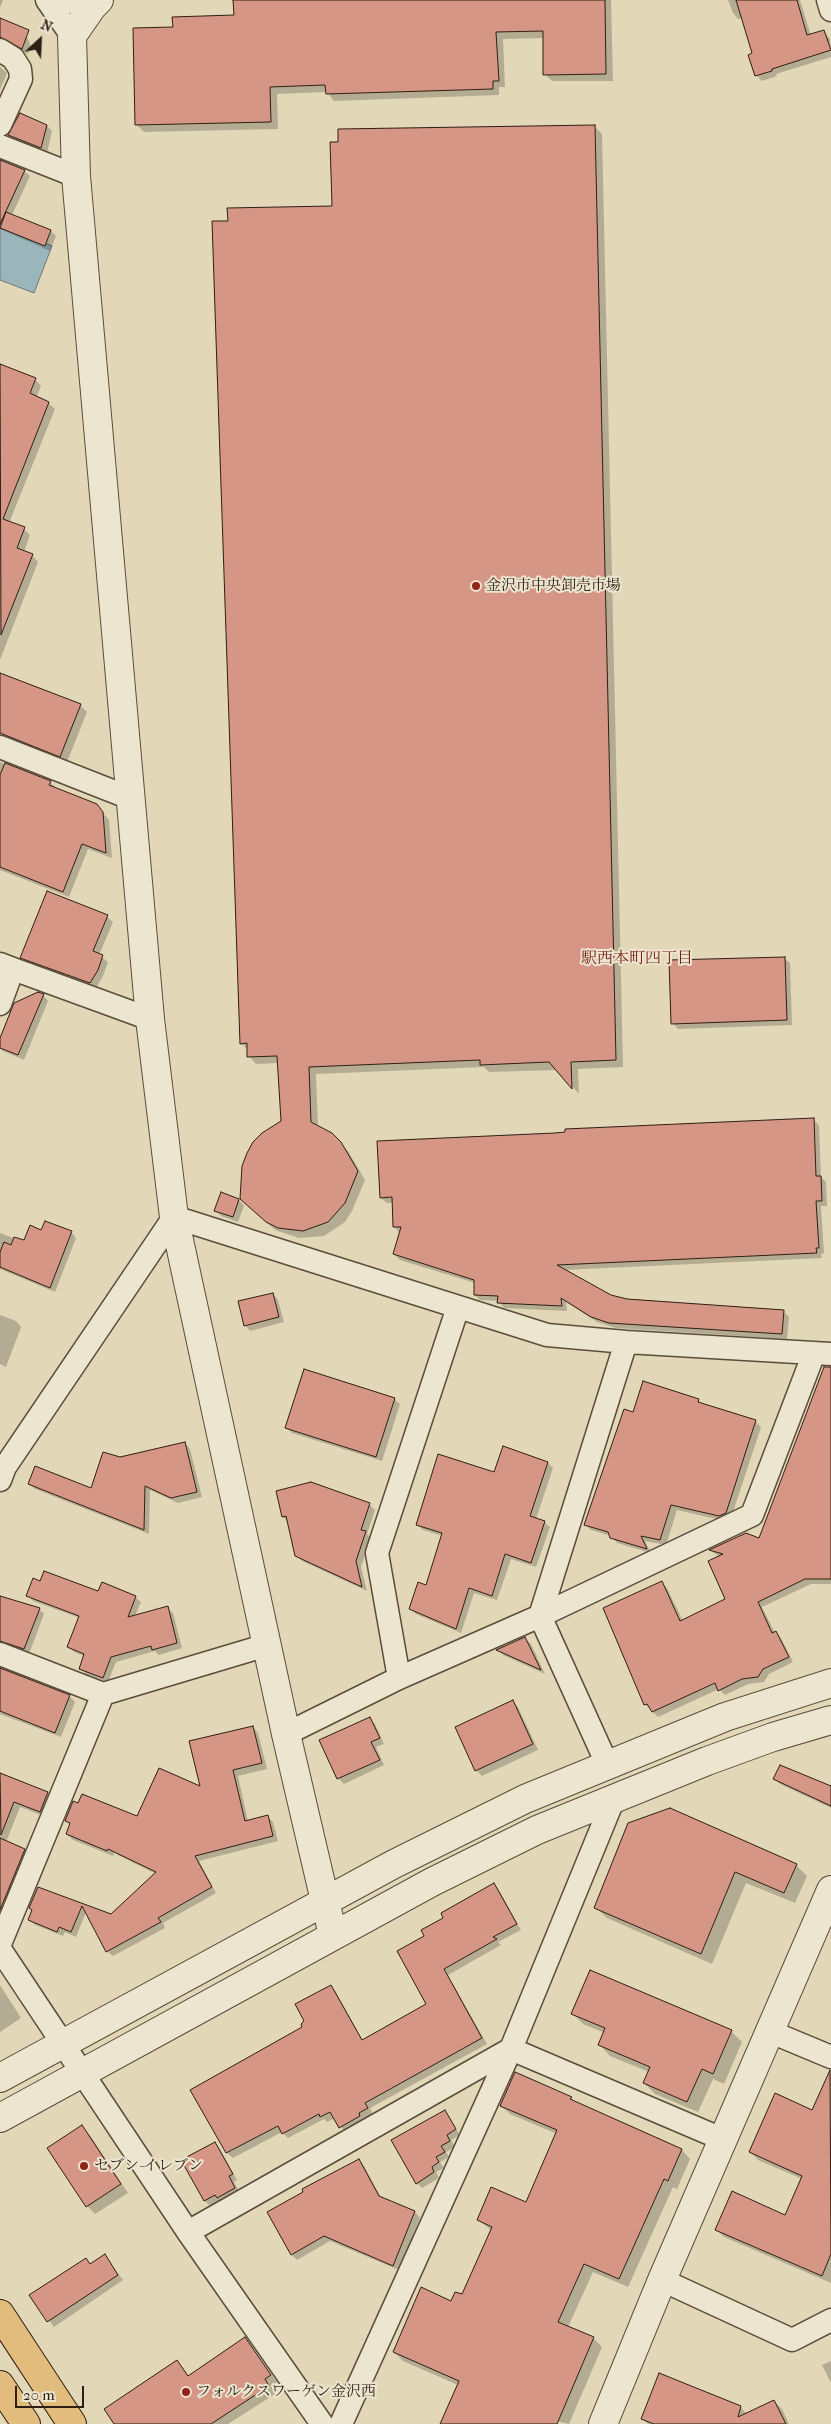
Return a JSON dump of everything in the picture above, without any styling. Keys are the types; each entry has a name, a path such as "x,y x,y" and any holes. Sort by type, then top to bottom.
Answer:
{"main road":[{"path":"0,2314 72,2424"},
{"path":"0,2385 26,2424"}],"street":[{"path":"47,0 72,36 76,176 150,1019 174,1217 286,1734 333,1935"},
{"path":"64,0 96,4 72,36"},
{"path":"828,0 831,10"},
{"path":"0,50 13,58 20,69 21,79 0,125"},
{"path":"0,146 76,176"},
{"path":"0,748 130,798"},
{"path":"0,1004 7,967 150,1019"},
{"path":"174,1217 547,1335 626,1342 822,1353 752,1515 540,1616 399,1678 286,1734"},
{"path":"2,1470 174,1217"},
{"path":"399,1678 377,1554 458,1307"},
{"path":"607,1764 540,1616 626,1342"},
{"path":"0,1654 103,1694 267,1645"},
{"path":"0,2078 394,1864 525,1799 607,1764 725,1718 831,1683"},
{"path":"0,1944 103,1694"},
{"path":"0,2118 333,1935 432,1882 537,1830 708,1760 831,1720"},
{"path":"341,2424 511,2049 614,1798"},
{"path":"603,2424 722,2139 825,1915 831,1890"},
{"path":"0,1949 188,2232 322,2424"},
{"path":"771,2032 831,2056"},
{"path":"511,2049 722,2139"},
{"path":"188,2232 511,2049"},
{"path":"662,2280 792,2340 831,2320"}],"water":[{"path":"0,224 52,246 34,293 0,280"}],"building":[{"path":"233,0 605,0 606,74 543,75 543,31 496,32 499,81 493,81 493,89 326,94 325,85 270,87 271,122 135,125 133,28 173,27 172,17 234,15"},
{"path":"736,0 797,0 807,35 824,30 831,50 755,76 748,55 752,53"},
{"path":"0,18 29,30 22,49 0,37"},
{"path":"20,113 47,125 41,148 8,135"},
{"name":"金沢市中央卸売市場","path":"595,125 616,1060 571,1062 572,1089 549,1062 480,1065 480,1060 309,1067 311,1122 332,1133 341,1142 358,1171 345,1203 328,1222 303,1231 278,1228 266,1222 240,1199 242,1166 247,1153 253,1142 262,1133 281,1121 277,1056 247,1057 247,1043 240,1044 212,221 228,221 227,208 332,206 330,142 338,142 338,129"},
{"path":"0,160 25,170 0,224"},
{"path":"6,212 51,230 45,246 0,228"},
{"path":"0,364 36,378 30,393 49,402 3,519 25,527 17,548 33,554 1,635"},
{"path":"0,673 81,704 60,757 0,733"},
{"path":"5,763 51,781 49,785 97,804 103,812 106,853 82,844 63,892 0,867 0,775"},
{"path":"47,891 108,915 93,951 103,955 98,970 90,983 20,958"},
{"path":"785,957 787,1020 671,1024 669,960"},
{"path":"38,992 44,994 18,1055 0,1048 0,1038 14,1003"},
{"path":"814,1118 816,1176 821,1176 822,1201 816,1201 819,1248 816,1248 817,1253 557,1265 611,1295 627,1299 784,1310 782,1334 609,1323 591,1317 561,1298 562,1306 497,1303 498,1296 474,1295 474,1280 393,1254 401,1227 393,1227 392,1197 380,1198 377,1141 555,1133 565,1132 565,1129"},
{"path":"221,1192 239,1199 233,1217 214,1211"},
{"path":"45,1221 72,1231 50,1288 0,1267 0,1252 4,1242 11,1245 14,1237 24,1240 30,1225 41,1230"},
{"path":"273,1293 279,1317 244,1326 238,1301"},
{"path":"824,1367 831,1367 831,1579 805,1579 758,1602 772,1633 776,1631 789,1657 763,1669 758,1677 742,1679 718,1691 715,1683 652,1712 647,1704 644,1705 603,1608 662,1581 680,1621 725,1599 708,1561 723,1554 709,1550 746,1533 759,1538"},
{"path":"304,1369 395,1398 376,1457 285,1428"},
{"path":"643,1381 699,1399 698,1402 756,1420 726,1513 719,1516 671,1505 660,1540 641,1536 647,1549 610,1538 608,1532 584,1525 624,1409 633,1412"},
{"path":"185,1442 197,1492 171,1498 145,1486 144,1530 28,1484 35,1466 91,1488 103,1452 120,1457"},
{"path":"503,1446 548,1462 530,1516 545,1521 531,1563 505,1554 492,1596 469,1588 456,1629 409,1609 418,1582 426,1585 442,1533 416,1525 438,1454 494,1472"},
{"path":"311,1482 370,1503 361,1530 366,1531 356,1561 362,1587 295,1556 286,1516 282,1517 276,1491"},
{"path":"44,1571 98,1591 102,1582 136,1596 128,1617 168,1606 177,1643 152,1650 151,1646 111,1657 103,1678 79,1669 84,1654 67,1647 79,1616 26,1596 33,1578 40,1581"},
{"path":"0,1596 40,1608 24,1649 0,1641"},
{"path":"525,1637 541,1670 496,1650"},
{"path":"0,1668 70,1695 55,1733 0,1711"},
{"path":"513,1700 533,1744 475,1771 455,1727"},
{"path":"370,1717 380,1738 371,1742 380,1760 337,1779 319,1740"},
{"path":"253,1726 262,1763 233,1770 245,1821 268,1815 273,1836 195,1856 212,1887 158,1918 161,1922 106,1952 82,1906 71,1932 59,1927 57,1932 28,1920 32,1910 29,1908 38,1887 111,1914 156,1872 108,1849 107,1851 66,1834 70,1823 65,1821 73,1801 78,1803 82,1794 137,1816 159,1768 200,1786 189,1741"},
{"path":"780,1765 831,1786 831,1806 773,1779"},
{"path":"0,1773 48,1792 40,1812 14,1802 1,1835"},
{"path":"670,1808 797,1864 784,1893 735,1872 701,1954 594,1908 628,1823"},
{"path":"0,1838 25,1849 0,1910"},
{"path":"494,1883 517,1924 493,1937 497,1939 444,1969 482,2038 365,2103 368,2108 359,2113 360,2116 339,2128 330,2112 320,2117 319,2114 282,2134 278,2126 226,2153 190,2090 302,2027 301,2024 304,2021 295,2004 331,1985 362,2040 426,2004 397,1951 424,1936 421,1930 443,1918 441,1913"},
{"path":"590,1970 732,2030 713,2074 702,2069 687,2102 643,2083 650,2067 598,2045 605,2028 571,2014"},
{"path":"830,2070 831,2254 822,2276 715,2230 732,2191 785,2215 802,2176 749,2152 775,2093 812,2110"},
{"path":"515,2072 682,2149 668,2181 664,2179 619,2279 584,2264 558,2322 594,2337 557,2424 440,2424 459,2381 393,2352 421,2287 451,2301 455,2292 462,2294 492,2227 477,2220 491,2187 526,2202 557,2130 500,2106"},
{"path":"445,2110 456,2129 447,2135 450,2141 441,2146 445,2152 436,2157 439,2162 432,2167 434,2172 416,2184 391,2140"},
{"name":"セブン-イレブン","path":"82,2125 121,2184 86,2207 47,2148"},
{"path":"215,2142 233,2174 229,2176 235,2188 217,2198 215,2195 204,2201 181,2160"},
{"path":"359,2159 379,2196 415,2211 393,2266 324,2236 291,2255 267,2212 303,2192 302,2189"},
{"path":"105,2254 118,2275 47,2322 29,2295 86,2258 90,2264"},
{"name":"フォルクスワーゲン金沢西","path":"245,2337 271,2375 265,2379 269,2386 211,2424 114,2424 104,2409 177,2360 188,2376"},
{"path":"659,2373 741,2406 738,2417 774,2400 786,2424 654,2424 641,2419"}],"place":[{"name":"金沢市中央卸売市場","path":"476,586"},
{"name":"セブン-イレブン","path":"84,2166"},
{"name":"フォルクスワーゲン金沢西","path":"186,2392"}],"district":[{"name":"駅西本町四丁目","path":"637,959"}]}
